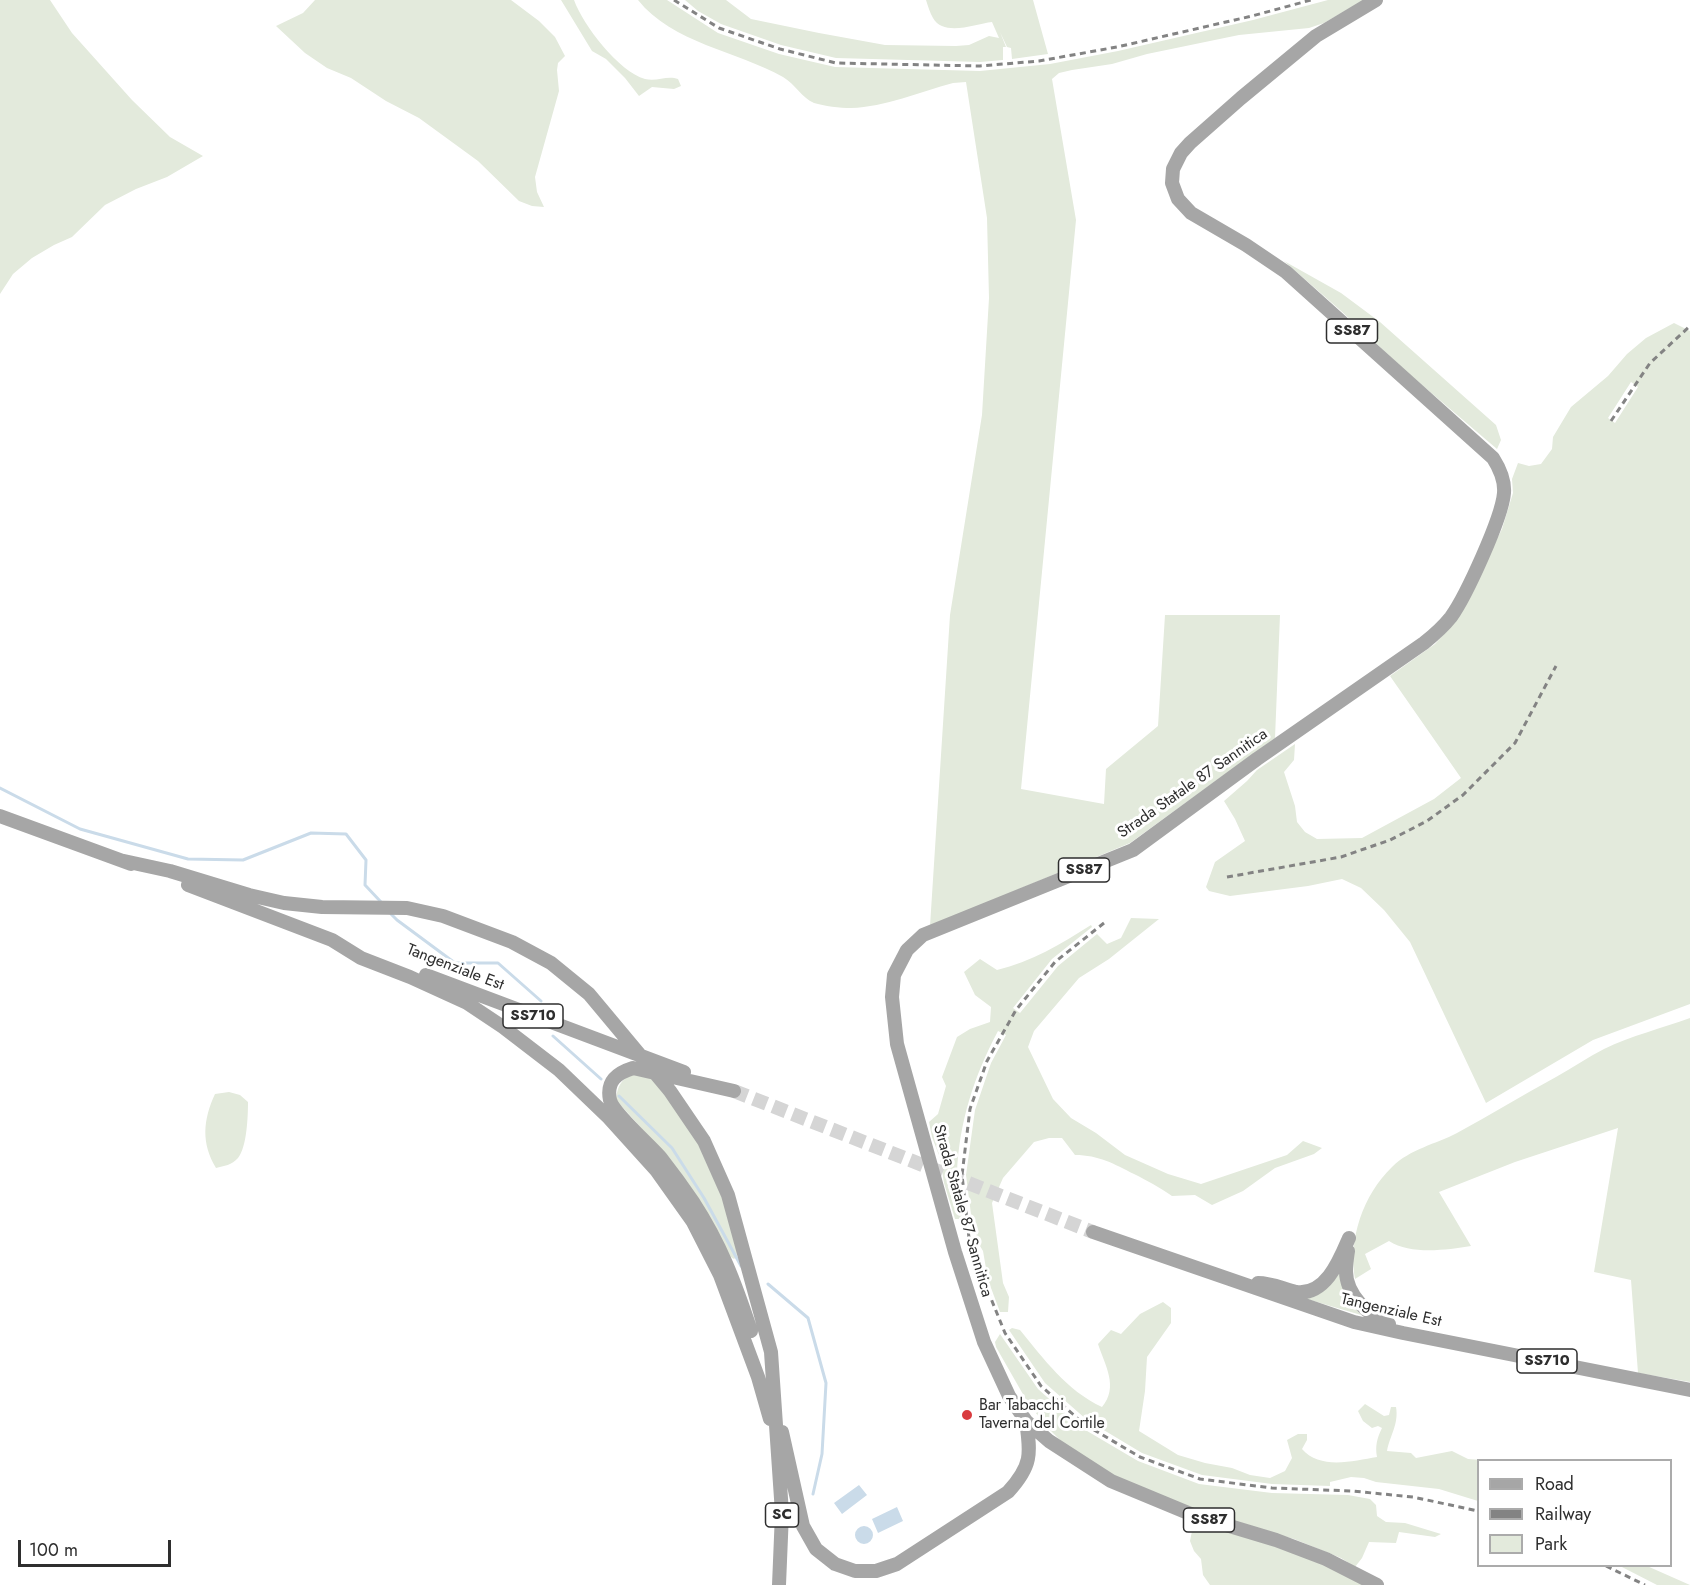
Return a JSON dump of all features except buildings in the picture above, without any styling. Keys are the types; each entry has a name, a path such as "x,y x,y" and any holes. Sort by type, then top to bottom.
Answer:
{"main road":[{"name":"Strada Statale 87 Sannitica","path":"1376,0 1316,36 1190,143 1181,153 1173,169 1172,183 1179,199 1191,213 1246,245 1286,272 1493,458 1501,470 1504,484 1502,508 1490,539 1460,601 1440,629 1424,643 1257,759 1133,850 923,935 907,950 894,975 892,997 897,1044 955,1252 984,1342 1010,1396 1026,1421 1064,1452 1111,1481 1193,1515 1276,1540 1326,1559 1377,1585"},
{"path":"0,816 332,940 361,958 467,1003 559,1070 609,1118 656,1170 693,1222 720,1275 761,1386 776,1445"},
{"path":"124,861 170,871 284,903 322,907 407,908 442,916 502,938 551,963 589,994 670,1091 704,1141 728,1195 771,1352 776,1407 776,1445"},
{"name":"Tangenziale Est","path":"332,940 734,1091 633,1068 618,1073 609,1086 610,1102 660,1157 713,1235 732,1274 776,1407"},
{"name":"Tangenziale Est","path":"1093,1232 1354,1322 1690,1390"},
{"path":"1240,1282 1267,1283 1298,1292 1310,1289 1326,1281 1338,1264 1349,1238 1345,1273 1354,1297 1370,1314 1380,1321 1393,1325 1403,1333"},
{"path":"776,1407 803,1526 816,1549 835,1564 855,1571 876,1571 897,1564 1008,1492 1020,1479 1026,1466 1030,1449 1026,1421"},
{"name":"SC","path":"776,1445 782,1513 779,1585"}],"green space":[{"path":"0,0 50,0 72,33 132,100 170,137 203,156 167,177 136,189 105,205 72,237 32,258 13,274 0,294"},
{"path":"315,0 511,0 539,21 555,37 565,56 558,63 559,91 535,177 537,192 544,207 532,206 519,201 478,161 419,118 386,101 351,78 327,68 305,53 276,26 303,13"},
{"path":"561,0 574,0 585,22 603,46 613,58 635,75 654,80 678,79 681,86 674,89 652,87 639,96 606,59 592,51"},
{"path":"638,0 667,0 718,33 779,54 835,67 980,71 1050,64 1118,51 1328,0 1364,0 1324,23 1309,28 1239,35 1147,54 1112,64 1059,73 1052,79 1076,220 1021,789 1104,804 1106,769 1158,726 1165,615 1280,615 1275,738 1130,843 930,926 950,615 982,415 989,298 987,218 966,82 953,83 890,102 864,107 842,108 814,103 783,77 669,27 652,15"},
{"path":"685,0 726,0 751,19 885,45 956,46 969,45 989,36 999,38 992,22 960,28 944,27 938,24 926,0 1033,0 1048,54 1012,59 1011,48 1007,47 1000,32 1006,47 1003,47 1003,60 980,62 836,58 781,45 721,24 698,11"},
{"path":"1284,261 1341,293 1380,322 1496,425 1501,440 1497,449 1408,373"},
{"path":"1674,323 1690,331 1690,1004 1593,1040 1486,1103 1410,942 1384,910 1361,888 1342,879 1308,886 1230,896 1209,891 1206,887 1215,862 1245,841 1224,801 1257,770 1295,744 1294,760 1284,772 1295,806 1297,822 1305,832 1317,839 1362,838 1434,799 1461,778 1390,676 1435,644 1455,622 1502,529 1513,493 1512,479 1518,463 1529,466 1541,464 1552,449 1553,437 1571,407 1608,376 1627,354 1646,338","holes":["1631,382 1638,387 1615,423 1608,418"]},
{"path":"1131,918 1159,919 1109,959 1079,978 1034,1031 1028,1047 1053,1099 1071,1118 1125,1155 1168,1174 1201,1184 1287,1155 1303,1141 1322,1148 1314,1154 1275,1168 1243,1191 1212,1205 1195,1195 1172,1196 1099,1158 1075,1155 1062,1138 1049,1138 1034,1142 1003,1178 992,1203 1003,1283 1009,1297 1008,1312 1000,1312 988,1280 983,1251 977,1241 975,1225 972,1222 966,1175 975,1110 991,1063 1006,1035 998,1031 969,1100 958,1154 957,1173 962,1219 955,1219 929,1122 938,1114 946,1086 942,1077 957,1037 970,1029 990,1022 991,1007 975,995 964,972 980,959 997,970 1022,962 1091,925 1092,927 1052,959 1013,1008 1020,1013 1058,966 1097,934 1107,944 1121,938"},
{"path":"1690,1018 1690,1382 1638,1373 1631,1280 1594,1272 1618,1128 1515,1162 1439,1192 1471,1246 1418,1250 1389,1241 1365,1254 1371,1269 1355,1279 1354,1249 1360,1218 1373,1191 1399,1161 1415,1151 1457,1133 1604,1049"},
{"path":"636,1074 653,1076 688,1123 721,1186 739,1254 734,1259 726,1254 653,1141 616,1100 621,1083 627,1077"},
{"path":"229,1092 240,1095 248,1102 245,1139 241,1153 236,1160 216,1168 208,1150 206,1122 215,1094"},
{"path":"1340,1272 1342,1285 1361,1315 1300,1297 1330,1285"},
{"path":"1163,1302 1171,1308 1171,1323 1147,1357 1139,1431 1178,1455 1232,1468 1250,1475 1270,1478 1285,1471 1292,1458 1287,1440 1298,1434 1307,1434 1307,1440 1302,1449 1309,1456 1318,1460 1337,1462 1377,1457 1377,1442 1382,1428 1378,1426 1372,1428 1363,1421 1358,1411 1365,1404 1384,1416 1389,1415 1391,1407 1396,1407 1395,1424 1387,1451 1411,1453 1416,1458 1452,1451 1468,1459 1477,1460 1477,1501 1439,1489 1376,1482 1364,1478 1351,1477 1330,1482 1330,1486 1272,1484 1202,1475 1142,1453 1087,1420 1045,1383 1009,1330 1012,1328 1020,1330 1067,1383 1102,1407 1110,1392 1110,1384 1098,1344 1111,1330 1121,1334 1140,1314"},
{"path":"1000,1334 1038,1389 1082,1428 1138,1461 1199,1484 1272,1493 1348,1495 1370,1499 1376,1505 1377,1516 1386,1522 1405,1523 1441,1534 1435,1537 1399,1532 1396,1543 1369,1542 1355,1567 1341,1558 1294,1539 1212,1516 1112,1475 1062,1442 1047,1427 1028,1403 996,1347 995,1342"},
{"path":"1201,1525 1285,1549 1365,1585 1210,1585 1203,1575 1201,1559 1194,1551 1190,1541 1193,1526"},
{"path":"1622,1567 1649,1567 1690,1585 1657,1585"}],"water":[{"path":"859,1485 867,1495 842,1514 834,1503"},
{"path":"897,1507 903,1521 878,1533 872,1519"},
{"path":"860,1526 868,1526 873,1531 871,1542 860,1544 855,1539 855,1531"}],"waterway":[{"path":"0,788 80,829 188,859 243,860 311,833 346,834 366,860 365,885 381,902"},
{"path":"391,914 455,963 498,963 541,1001"},
{"path":"553,1036 601,1079"},
{"path":"619,1096 672,1148 704,1198 741,1266"},
{"path":"768,1284 808,1318 826,1383 822,1454 813,1494"}],"tunnel":[{"path":"734,1091 1093,1232"}],"railway":[{"path":"674,0 719,28 780,49 836,63 980,66 1039,61 1117,47 1311,0"},
{"path":"1611,421 1650,363 1690,326"},
{"path":"1227,877 1341,857 1390,840 1427,821 1463,795 1515,743 1556,666"},
{"path":"1104,923 1055,962 1016,1010 987,1061 970,1109 962,1175 970,1247 1005,1333 1041,1386 1084,1424 1140,1457 1200,1479 1272,1488 1352,1491 1413,1497 1477,1511"},
{"path":"1608,1567 1645,1585"}],"place":[{"name":"Bar Tabacchi Taverna del Cortile","path":"967,1415"}]}
